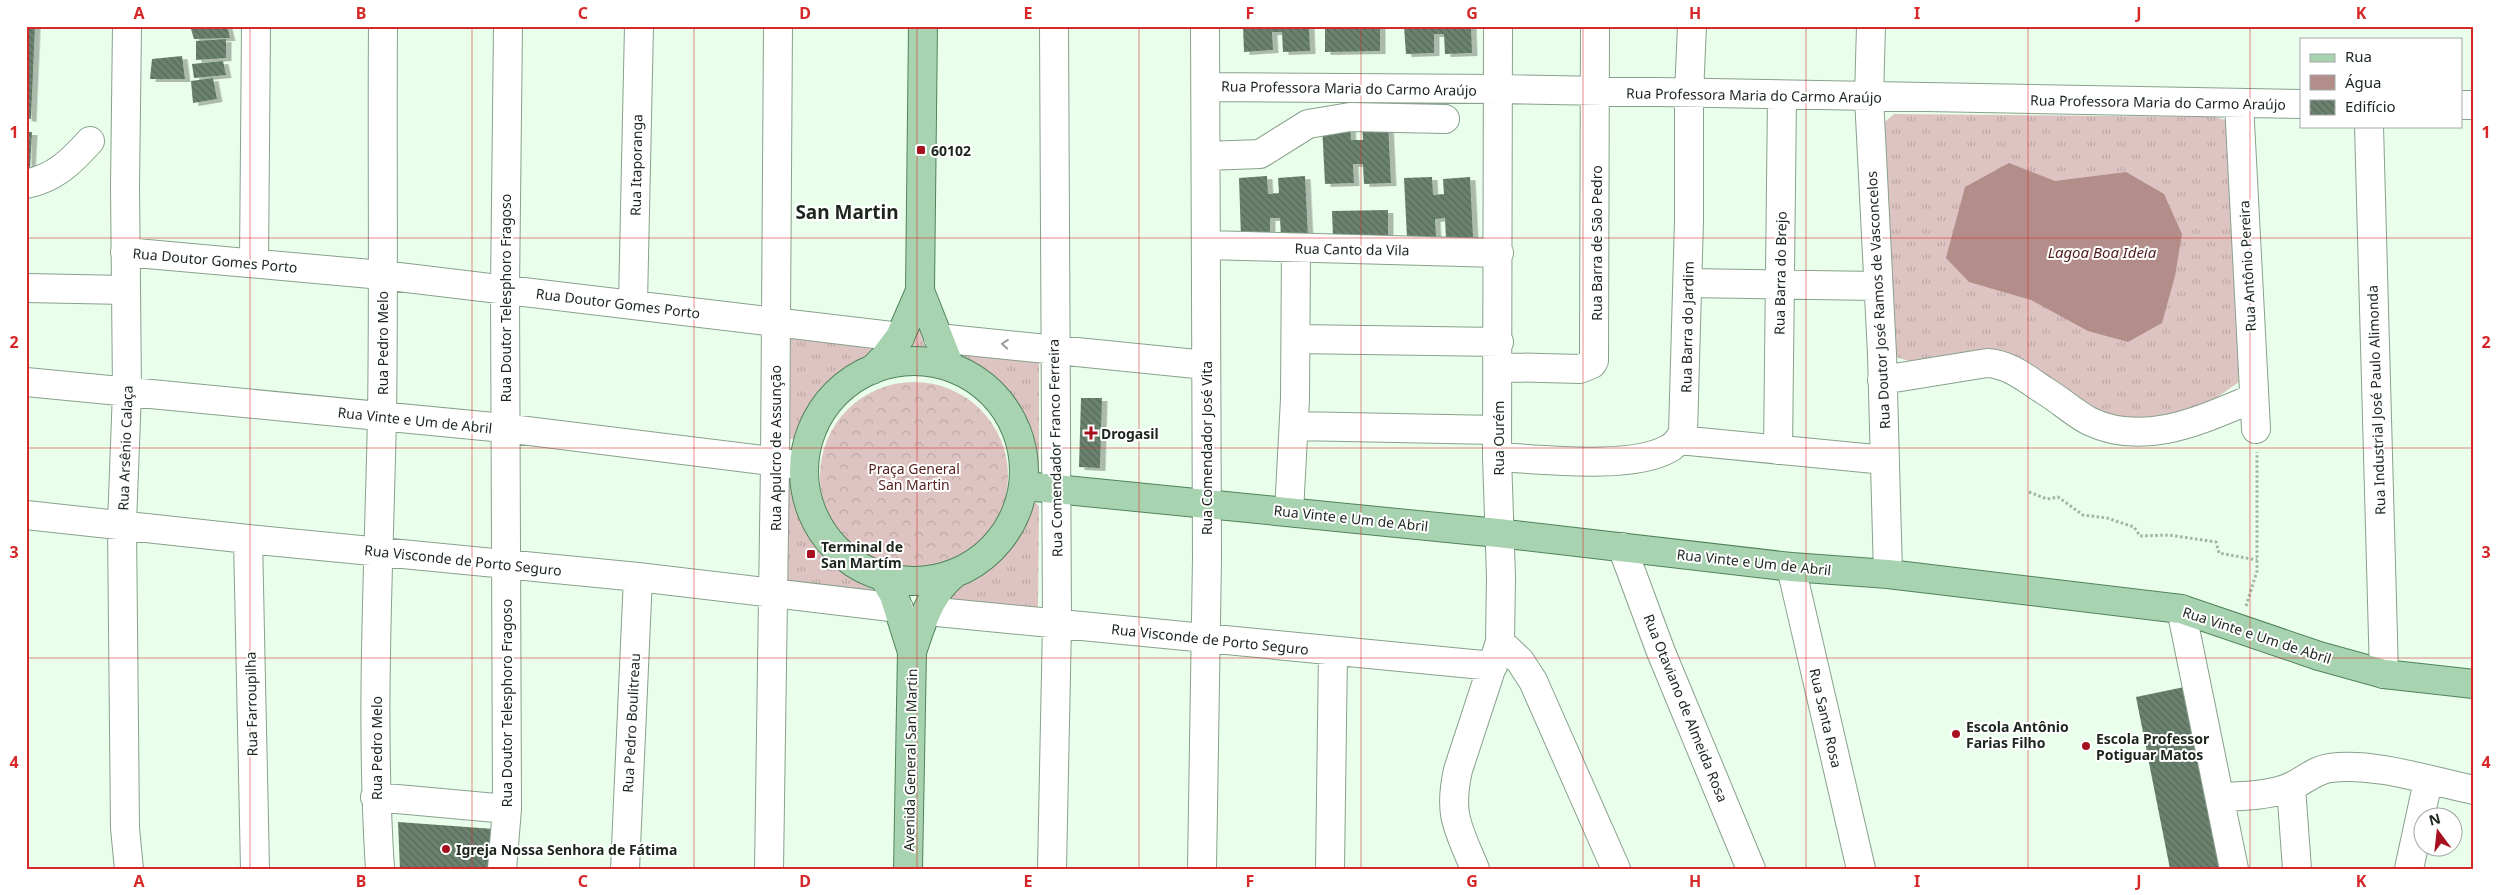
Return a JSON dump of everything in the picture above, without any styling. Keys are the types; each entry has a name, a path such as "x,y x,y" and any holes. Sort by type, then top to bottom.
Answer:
{"main road":[{"path":"923,26 920,291 950,367"},
{"path":"872,370 886,357 900,337 920,291"},
{"path":"910,361 950,367 973,378 993,393 1009,413 1020,436 1025,461 1025,486 1018,511 1006,533 989,553 973,565 954,574 919,582 884,578 860,568 847,559 824,536 811,514 805,490 804,465 808,441 817,418 838,393 850,382 872,370 910,361"},
{"name":"Rua Vinte e Um de Abril","path":"1025,486 1498,532 1791,567 1888,574 2181,609 2319,656 2384,674 2474,684"},
{"name":"Avenida General San Martin","path":"912,652 926,611 938,589 954,574"},
{"name":"Avenida General San Martin","path":"884,578 899,608 912,652 908,869"}],"street":[{"name":"Rua Arsênio Calaça","path":"128,26 125,252 127,392 122,524 125,828 129,869"},
{"path":"254,263 256,26"},
{"name":"Rua Pedro Melo","path":"380,869 375,797 376,551 382,416 383,26"},
{"name":"Rua Doutor Telesphoro Fragoso","path":"502,869 506,809 504,289 508,26"},
{"name":"Rua Itaporanga","path":"633,303 639,26"},
{"name":"Rua Apulcro de Assunção","path":"769,869 774,593 778,26"},
{"name":"Rua Comendador Franco Ferreira","path":"1052,869 1057,624 1054,349 1054,26"},
{"name":"Rua Comendador José Vita","path":"1202,869 1206,638 1205,26"},
{"name":"Rua Ourém","path":"1475,869 1453,809 1453,791 1458,770 1496,654 1502,577 1498,532 1497,457 1499,355 1498,26"},
{"name":"Rua Barra de São Pedro","path":"1499,355 1580,370 1592,364 1594,360 1595,26"},
{"name":"Rua Barra do Jardim","path":"1679,440 1685,420 1689,94 1692,26"},
{"name":"Rua Doutor José Ramos de Vasconcelos","path":"1871,26 1869,97 1882,380 1888,574"},
{"name":"Rua Professora Maria do Carmo Araújo","path":"1206,86 1499,89 1596,93 2300,104"},
{"name":"Rua Barra do Brejo","path":"1778,450 1782,96"},
{"name":"Rua Antônio Pereira","path":"2239,103 2256,428"},
{"path":"1206,156 1260,154 1308,124 1350,117 1445,119"},
{"name":"Rua Industrial José Paulo Alimonda","path":"2369,128 2384,674"},
{"path":"26,184 42,181 57,173 73,160 90,141"},
{"name":"Rua Canto da Vila","path":"1206,245 1498,253"},
{"path":"1290,512 1296,339 1296,248"},
{"name":"Rua Doutor Gomes Porto","path":"125,252 382,275 633,303 900,337"},
{"path":"1688,283 1780,286 1878,286"},
{"path":"26,288 126,290"},
{"path":"938,338 1206,365"},
{"path":"1296,339 1499,355"},
{"name":"Rua Doutor José Ramos de Vasconcelos","path":"1882,380 1993,363 2015,372 2088,420 2130,431 2169,430 2254,398"},
{"name":"Rua Vinte e Um de Abril","path":"26,382 504,428 804,465"},
{"path":"1294,426 1497,430"},
{"path":"1497,457 1604,461 1638,459 1659,454 1679,440 1885,460"},
{"name":"Rua Visconde de Porto Seguro","path":"26,515 248,539 638,577 899,608"},
{"name":"Rua Farroupilha","path":"248,539 255,869"},
{"name":"Rua Otaviano de Almeida Rosa","path":"1622,547 1661,652 1751,869"},
{"name":"Rua Santa Rosa","path":"1791,567 1861,869"},
{"name":"Rua Pedro Boulitreau","path":"624,869 638,577"},
{"path":"2181,609 2234,869"},
{"name":"Rua Visconde de Porto Seguro","path":"926,611 1333,651 1496,654"},
{"path":"1330,869 1333,651"},
{"path":"1496,654 1520,661 1534,681 1616,869"},
{"path":"2220,797 2266,794 2291,787 2317,771 2343,767 2371,769 2474,790"},
{"path":"2409,869 2428,781"},
{"path":"2291,787 2297,869"},
{"path":"375,797 506,809"}],"path":[{"path":"2238,627 2257,570 2256,428"},
{"path":"2029,492 2047,499 2058,497 2083,515 2107,518 2134,527 2140,536 2169,535 2216,542 2219,553 2257,560"}],"green space":[{"path":"1894,114 2215,117 2229,121 2241,377 2239,382 2200,409 2121,424 2020,369 1927,366 1892,356 1881,125"},
{"path":"918,324 927,354 904,356 903,355"},
{"path":"786,337 877,345 877,355 843,377 819,397 795,439 788,439"},
{"path":"948,350 1039,360 1039,465 1035,464 1028,437 1017,413 1010,403 992,383 977,371 954,358"},
{"name":"Praça General San Martin","path":"905,382 923,382 950,389 981,409 1001,440 1008,467 1008,485 1001,512 981,543 950,563 923,570 905,570 887,566 870,559 854,549 841,536 831,520 824,503 820,485 820,467 824,449 831,432 841,416 854,403 870,393 887,386"},
{"path":"787,481 792,484 796,502 803,519 821,550 833,564 847,575 863,585 880,592 788,585 781,576"},
{"path":"1036,503 1039,506 1038,609 947,602 953,592 980,577 998,562 1018,535 1031,504"}],"water":[{"name":"Lagoa Boa Ideia","path":"2009,163 2055,181 2126,172 2164,194 2182,234 2175,276 2162,323 2128,342 2088,331 2031,300 1969,282 1946,258 1965,187"}],"building":[{"path":"26,26 35,26 31,119 26,118"},
{"path":"227,26 230,38 194,39 191,29"},
{"path":"1243,26 1309,26 1310,51 1283,52 1282,32 1272,32 1273,50 1244,52"},
{"path":"1325,26 1380,26 1380,51 1325,52"},
{"path":"1404,26 1471,26 1472,53 1445,54 1444,34 1434,34 1434,53 1406,54"},
{"path":"226,39 226,58 196,60 196,41"},
{"path":"182,56 185,79 150,79 152,59"},
{"path":"223,61 226,75 194,78 192,64"},
{"path":"213,78 217,99 193,103 191,81"},
{"path":"1350,123 1351,140 1363,140 1362,124 1388,123 1391,183 1364,184 1363,164 1353,164 1354,183 1325,184 1322,124"},
{"path":"26,132 32,132 30,170 26,169"},
{"path":"1267,176 1268,194 1279,193 1278,178 1305,176 1308,236 1281,238 1280,218 1270,218 1270,236 1241,238 1239,178"},
{"path":"1432,177 1433,195 1444,194 1443,179 1470,177 1473,237 1446,239 1445,218 1435,219 1436,237 1407,238 1404,178"},
{"path":"1388,210 1388,236 1333,237 1332,211"},
{"name":"Drogasil","path":"1081,398 1102,398 1100,468 1079,467"},
{"path":"2194,685 2230,869 2170,869 2136,697"},
{"name":"Igreja Nossa Senhora de Fátima","path":"398,822 494,829 491,869 400,869"}],"place":[{"name":"60102","path":"921,150"},
{"name":"Drogasil","path":"1091,433"},
{"name":"Terminal de San Martím","path":"811,554"},
{"name":"Escola Antônio Farias Filho","path":"1956,734"},
{"name":"Escola Professor Potiguar Matos","path":"2086,746"},
{"name":"Igreja Nossa Senhora de Fátima","path":"446,849"}],"district":[{"name":"San Martin","path":"847,212"}]}
